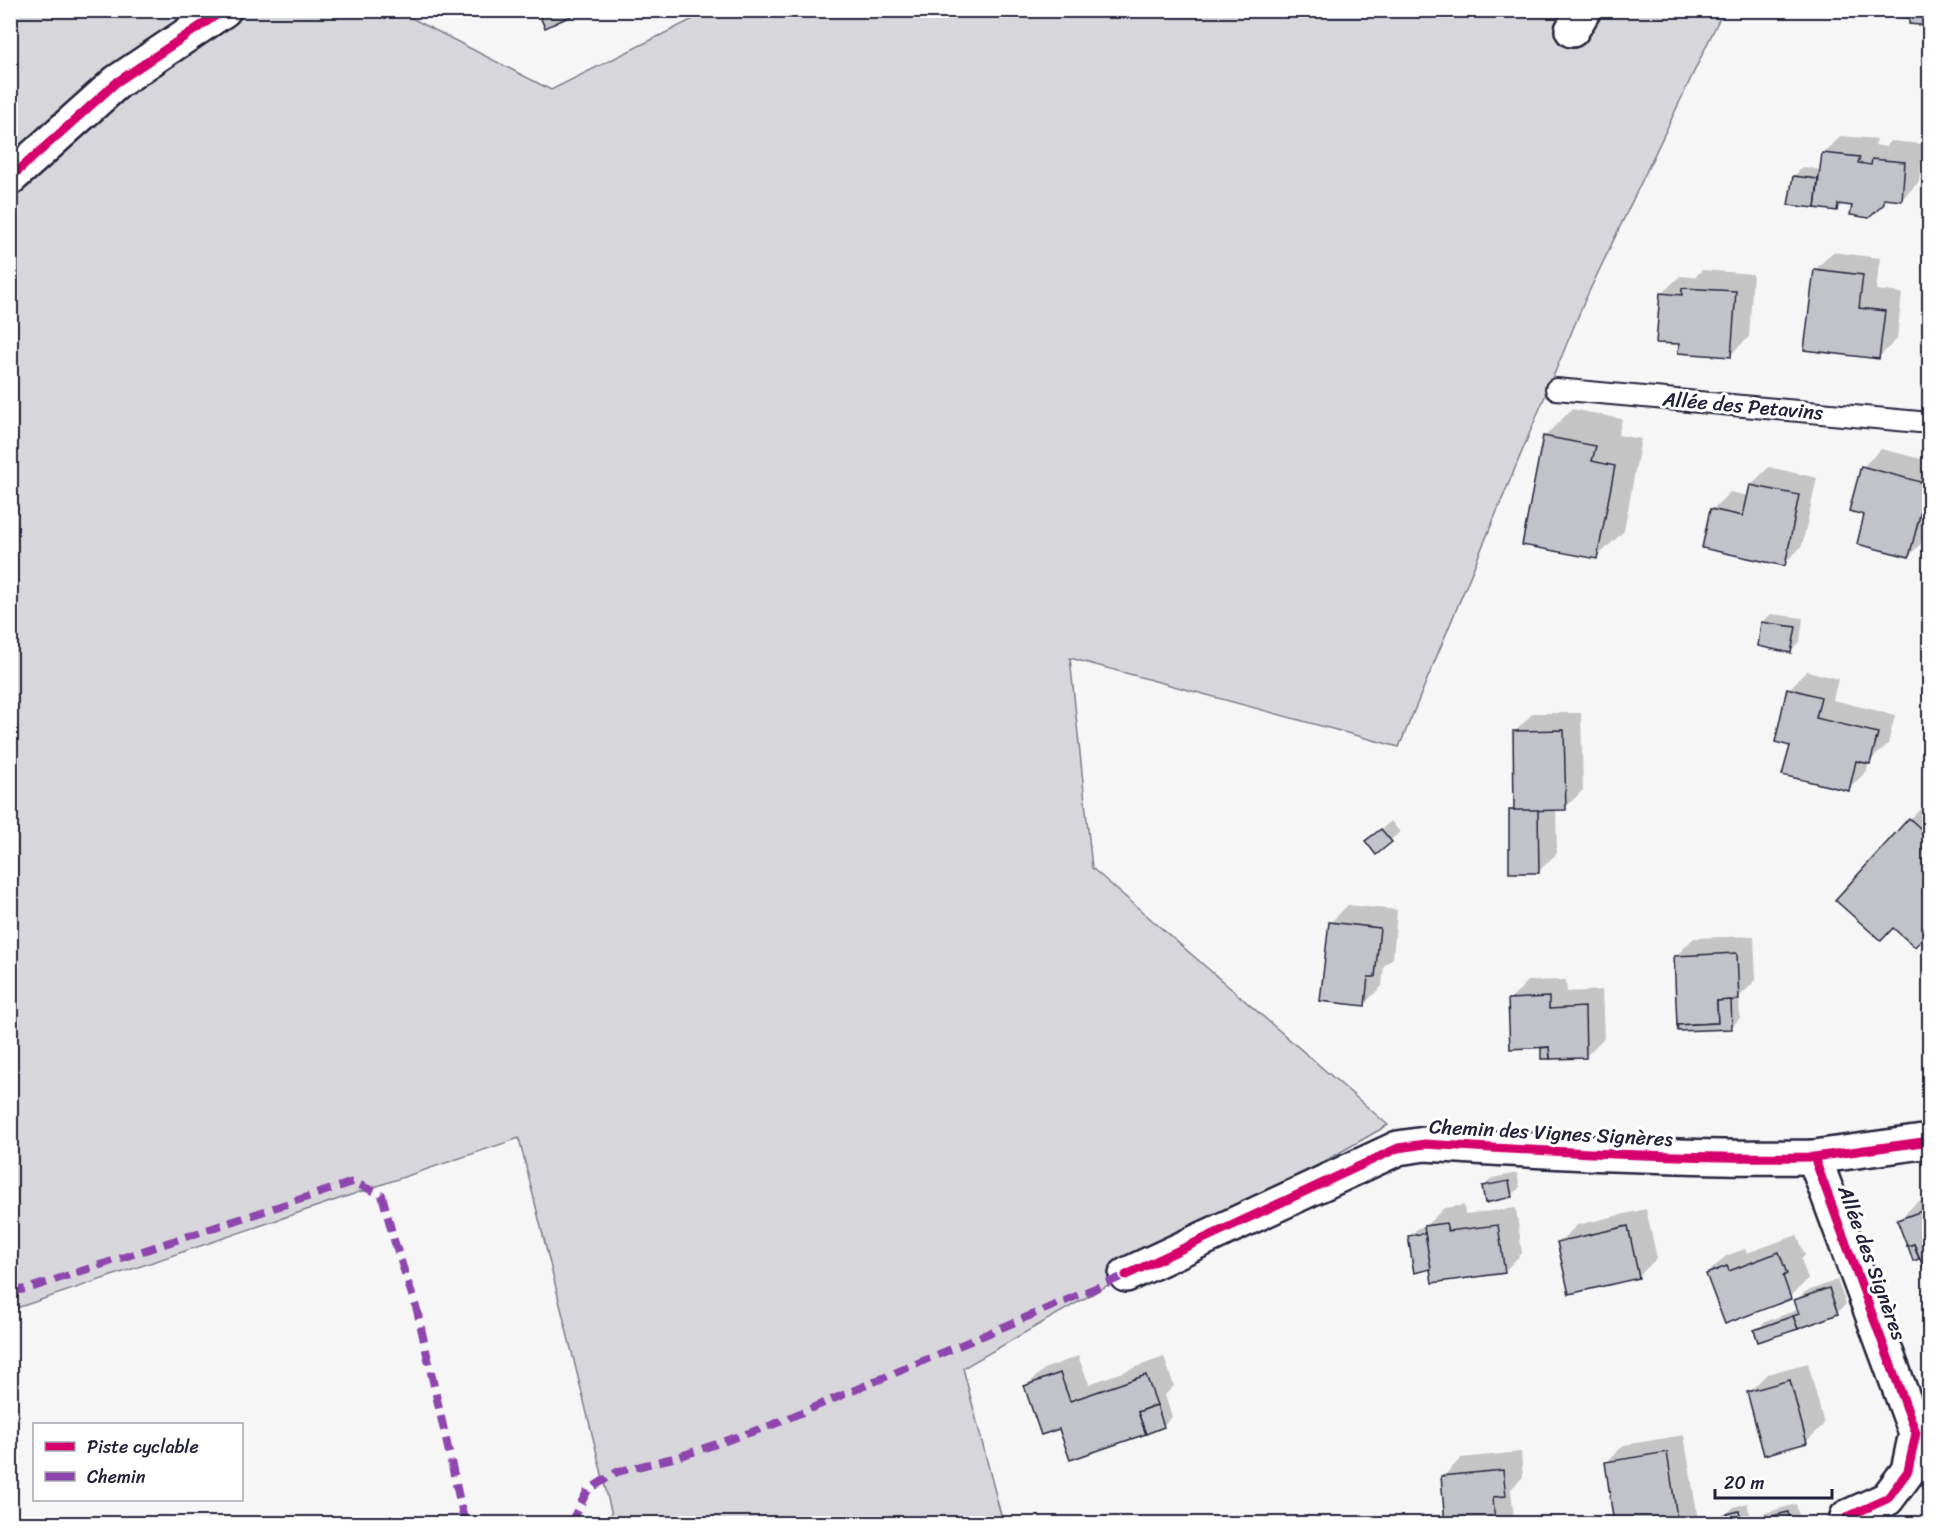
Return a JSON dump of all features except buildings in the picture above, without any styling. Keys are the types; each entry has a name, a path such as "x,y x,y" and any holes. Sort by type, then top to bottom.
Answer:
{"street":[{"path":"10,178 117,82 224,10"},
{"name":"Chemin des Vignes Signères","path":"1126,1275 1398,1148 1425,1144 1643,1156 1814,1157 1929,1141"},
{"name":"Allée des Signères","path":"1814,1157 1916,1433 1908,1471 1887,1499 1847,1517 1846,1524"}],"lane":[{"name":"Allée des Petavins","path":"1556,389 1929,423"}],"shaded area":[{"path":"11,11 398,11 551,90 709,11 1723,11 1585,300 1399,747 1070,658 1092,868 1388,1125 963,1368 1003,1523 614,1523 519,1138 11,1310"}],"marked path":[{"path":"10,1291 27,1289 353,1182 382,1195 417,1310 465,1524"},
{"path":"570,1524 588,1490 617,1472 681,1456 772,1425 1126,1275"}],"cycle path":[{"path":"10,178 117,82 224,10"},
{"path":"1126,1275 1398,1148 1425,1144 1668,1156 1814,1157 1930,1141"},
{"path":"1814,1157 1916,1433 1908,1471 1887,1499 1847,1517 1846,1524"}]}
